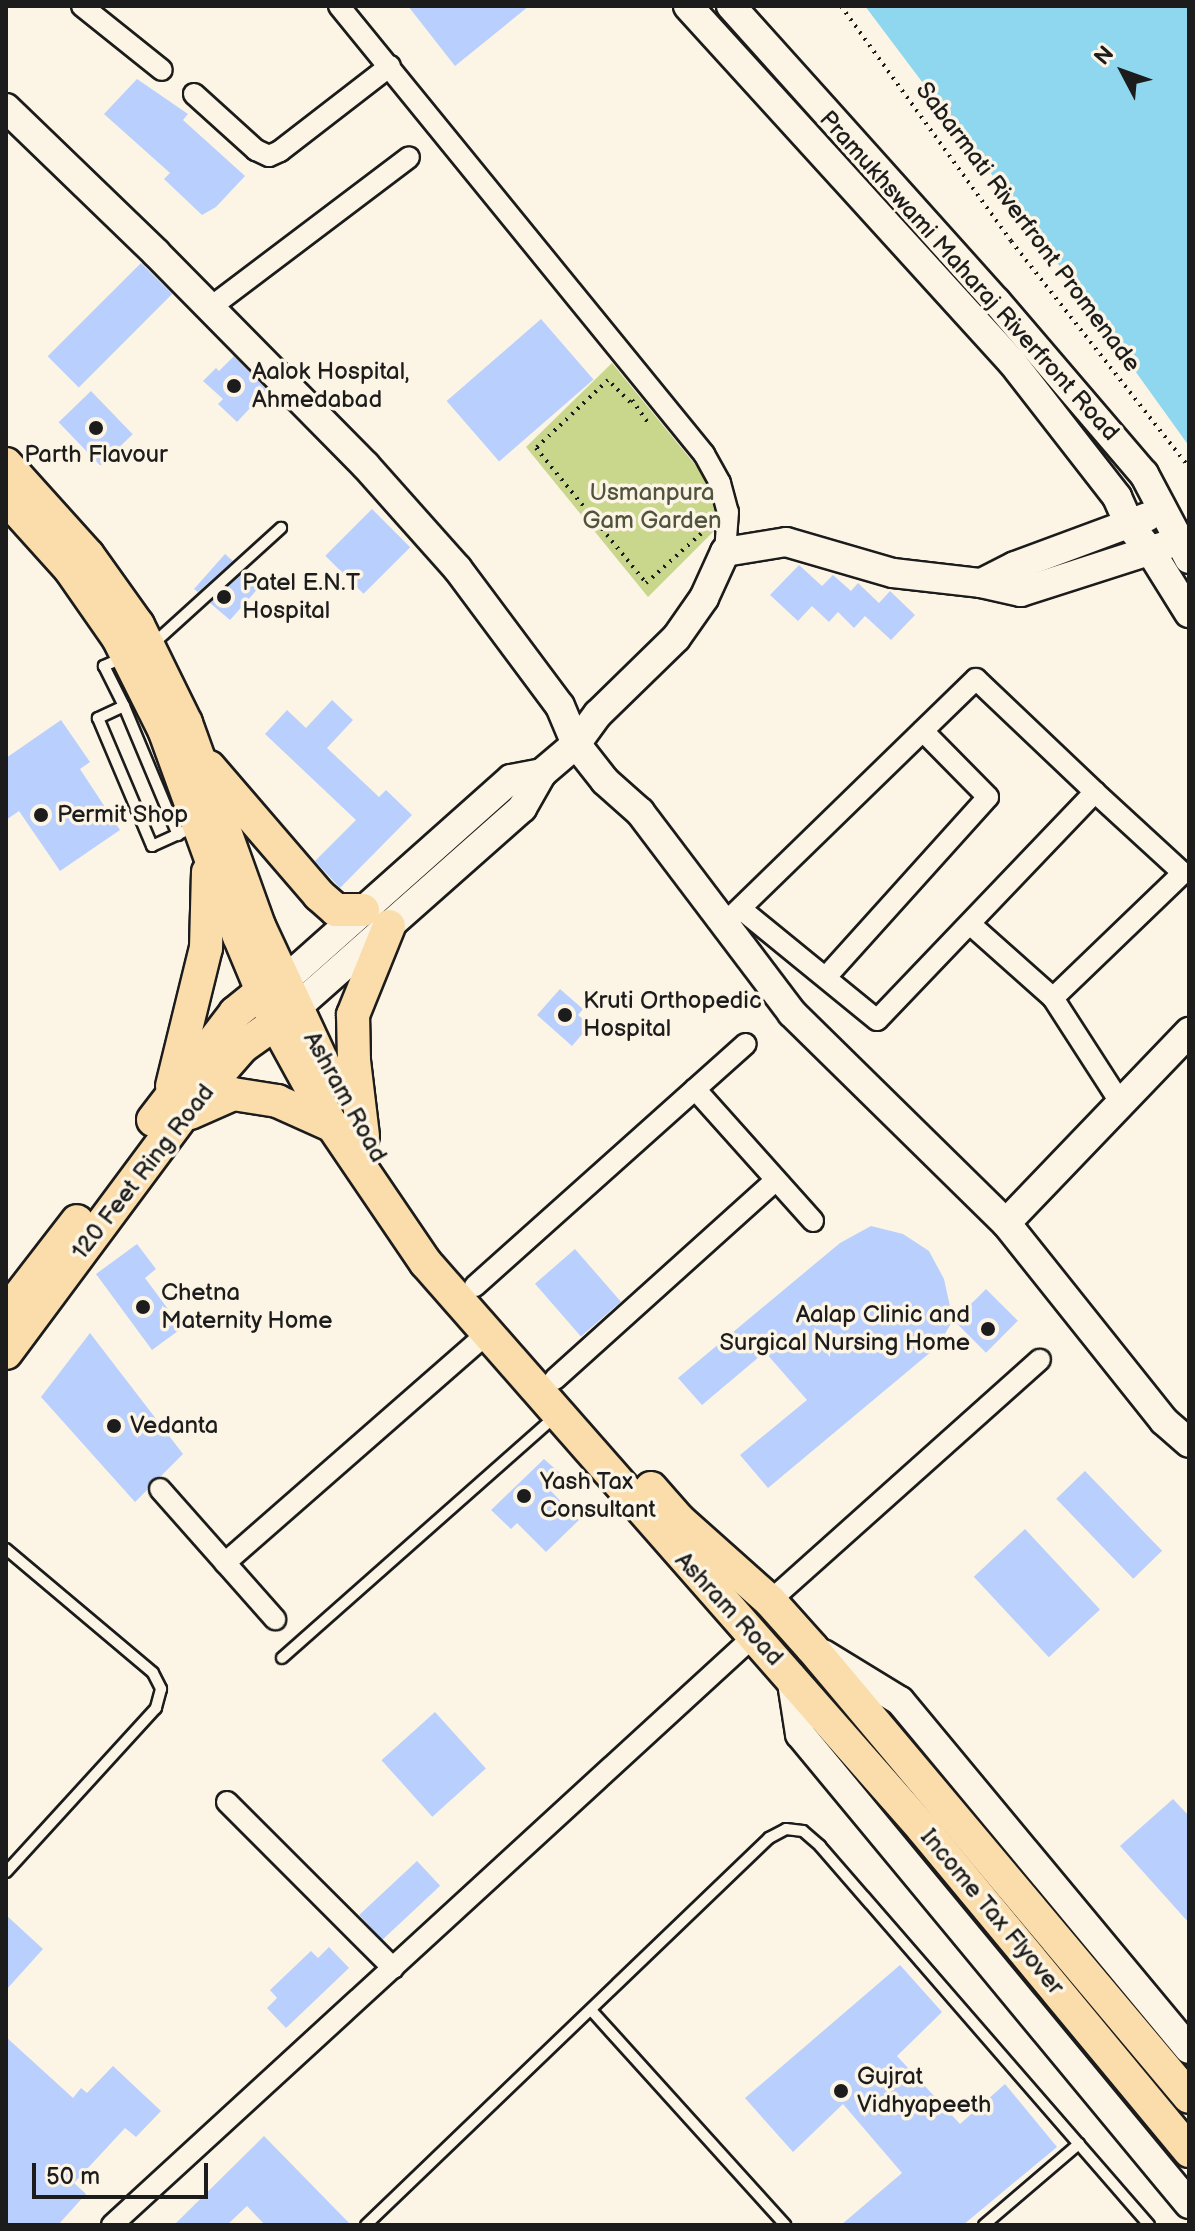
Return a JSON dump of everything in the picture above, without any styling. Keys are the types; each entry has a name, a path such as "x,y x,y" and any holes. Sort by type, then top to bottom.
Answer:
{"main road":[{"path":"688,6 1012,362 1117,497 1130,526 1151,552 1189,613"},
{"name":"Pramukhswami Maharaj Riverfront Road","path":"731,6 996,301 1144,474 1184,548"},
{"path":"6,108 211,307 366,466 457,568 560,706 576,744 605,781 640,812 733,916 792,1013 1006,1223 1164,1421 1189,1443"},
{"name":"Ashram Road","path":"6,464 88,555 138,625 138,652 195,838 279,1001 333,1126 426,1263 752,1638 791,1676"},
{"name":"Ashram Road","path":"6,498 138,652 186,723 279,1001 345,1109 442,1250 679,1520 770,1601 812,1648"},
{"path":"981,583 1015,566 1130,526 1163,508"},
{"path":"279,1001 376,918 511,779 542,773 576,744 598,714 676,638 704,598 725,552 786,542 893,573 981,583 1021,592 1151,552 1184,548"},
{"path":"194,750 319,895 336,910 376,918"},
{"path":"195,838 206,948 174,1109 233,1094 277,1101 333,1126"},
{"path":"363,1136 353,1015 376,918"},
{"name":"120 Feet Ring Road","path":"6,1353 174,1109 235,1013 279,1001"},
{"path":"1006,1223 1189,1032"},
{"name":"120 Feet Ring Road","path":"6,1313 174,1109"},
{"path":"812,1648 900,1701 1189,2049"},
{"name":"Income Tax Flyover","path":"812,1648 1189,2097"},
{"path":"791,1676 800,1734 1189,2204"},
{"name":"Income Tax Flyover","path":"791,1676 1189,2151"}],"street":[{"path":"82,6 162,70"},
{"path":"339,6 390,66 479,183 704,454 720,483 728,512 725,552"},
{"path":"194,94 256,150 269,156 280,151 390,66"},
{"path":"211,307 409,157"},
{"path":"1053,998 1183,873 976,679 733,916 826,977 877,1020 1095,792"},
{"path":"826,977 988,797 923,731"},
{"path":"970,924 1053,998 1120,1102"},
{"path":"475,1286 746,1044"},
{"path":"695,1089 813,1221"},
{"path":"555,1379 776,1180"},
{"path":"225,1563 488,1333"},
{"path":"770,1601 1040,1360"},
{"path":"160,1489 275,1619"},
{"path":"112,2225 752,1638"},
{"path":"227,1802 393,1968"}],"lane":[{"path":"124,706 98,718 152,846 195,838 104,666 138,652 281,528"},
{"path":"282,1658 558,1414"},
{"path":"6,1549 153,1673 161,1689 156,1708 7,1870"},
{"path":"366,2225 769,1838 786,1829 803,1831 820,1846 1149,2225"},
{"path":"591,2010 785,2225"},
{"path":"984,2225 1079,2144"}],"path":[{"name":"Sabarmati Riverfront Promenade","path":"841,6 1011,241 1189,467"},
{"path":"650,425 608,380 536,448 646,583 711,524"},
{"path":"630,402 648,386"}],"green space":[{"name":"Usmanpura Gam Garden","path":"612,363 715,489 720,525 648,597 526,447"}],"water":[{"path":"865,6 1189,6 1189,446 1041,240"}],"building":[{"path":"408,6 529,6 455,66"},
{"path":"137,79 188,114 183,120 245,176 216,207 202,215 164,179 170,173 104,114"},
{"path":"141,263 172,294 79,387 48,356"},
{"path":"541,319 593,379 499,461 447,401"},
{"path":"234,356 267,390 237,422 218,404 223,399 203,381"},
{"name":"Parth Flavour","path":"91,391 133,434 100,465 59,422"},
{"path":"372,509 410,547 364,594 325,556"},
{"path":"225,554 233,561 198,592 194,589"},
{"path":"799,565 822,586 833,575 851,591 858,583 879,603 890,591 915,615 891,640 865,616 854,628 838,612 829,622 812,606 798,621 770,595"},
{"path":"245,571 261,585 230,620 210,603"},
{"path":"332,700 353,720 327,748 379,797 386,790 412,815 340,888 315,861 356,820 265,734 287,710 306,728"},
{"path":"61,720 90,762 80,769 120,830 60,871 19,811 6,820 6,758"},
{"path":"560,989 583,1009 578,1015 590,1025 572,1046 537,1015"},
{"path":"871,1226 903,1234 929,1251 944,1279 953,1320 938,1346 768,1488 740,1455 807,1400 765,1352 702,1405 678,1378 840,1243"},
{"path":"137,1244 156,1269 145,1278 182,1328 152,1350 96,1274"},
{"path":"575,1249 621,1302 581,1337 535,1284"},
{"path":"986,1289 1018,1321 986,1353 954,1321"},
{"name":"Vedanta","path":"90,1333 183,1454 161,1476 151,1480 147,1490 135,1502 41,1397"},
{"path":"544,1459 562,1475 549,1489 579,1520 546,1552 517,1523 511,1529 491,1510"},
{"path":"1085,1471 1162,1551 1133,1579 1056,1499"},
{"path":"1025,1529 1100,1609 1049,1657 974,1577"},
{"path":"435,1712 486,1768 432,1817 381,1760"},
{"path":"1173,1799 1189,1816 1189,1923 1120,1846"},
{"path":"417,1861 440,1886 382,1940 359,1915"},
{"path":"6,1915 43,1949 6,1990"},
{"path":"329,1947 349,1968 286,2028 267,2008 277,1998 270,1990 311,1951 318,1958"},
{"name":"Gujrat Vidhyapeeth","path":"900,1965 942,2012 897,2056 960,2124 1005,2084 1057,2147 963,2225 841,2225 902,2173 843,2104 793,2152 745,2098"},
{"path":"6,2037 73,2098 81,2088 87,2093 113,2066 161,2111 136,2137 125,2128 74,2183 86,2194 58,2225 6,2225"},
{"path":"264,2136 351,2225 265,2225 247,2206 227,2225 174,2225"}],"place":[{"name":"Aalok Hospital, Ahmedabad","path":"234,386"},
{"name":"Parth Flavour","path":"96,428"},
{"name":"Patel E.N.T Hospital","path":"224,597"},
{"name":"Permit Shop","path":"41,815"},
{"name":"Kruti Orthopedic Hospital","path":"565,1015"},
{"name":"Chetna Maternity Home","path":"143,1307"},
{"name":"Aalap Clinic and Surgical Nursing Home","path":"988,1329"},
{"name":"Vedanta","path":"114,1426"},
{"name":"Yash Tax Consultant","path":"524,1496"},
{"name":"Gujrat Vidhyapeeth","path":"841,2091"}]}
